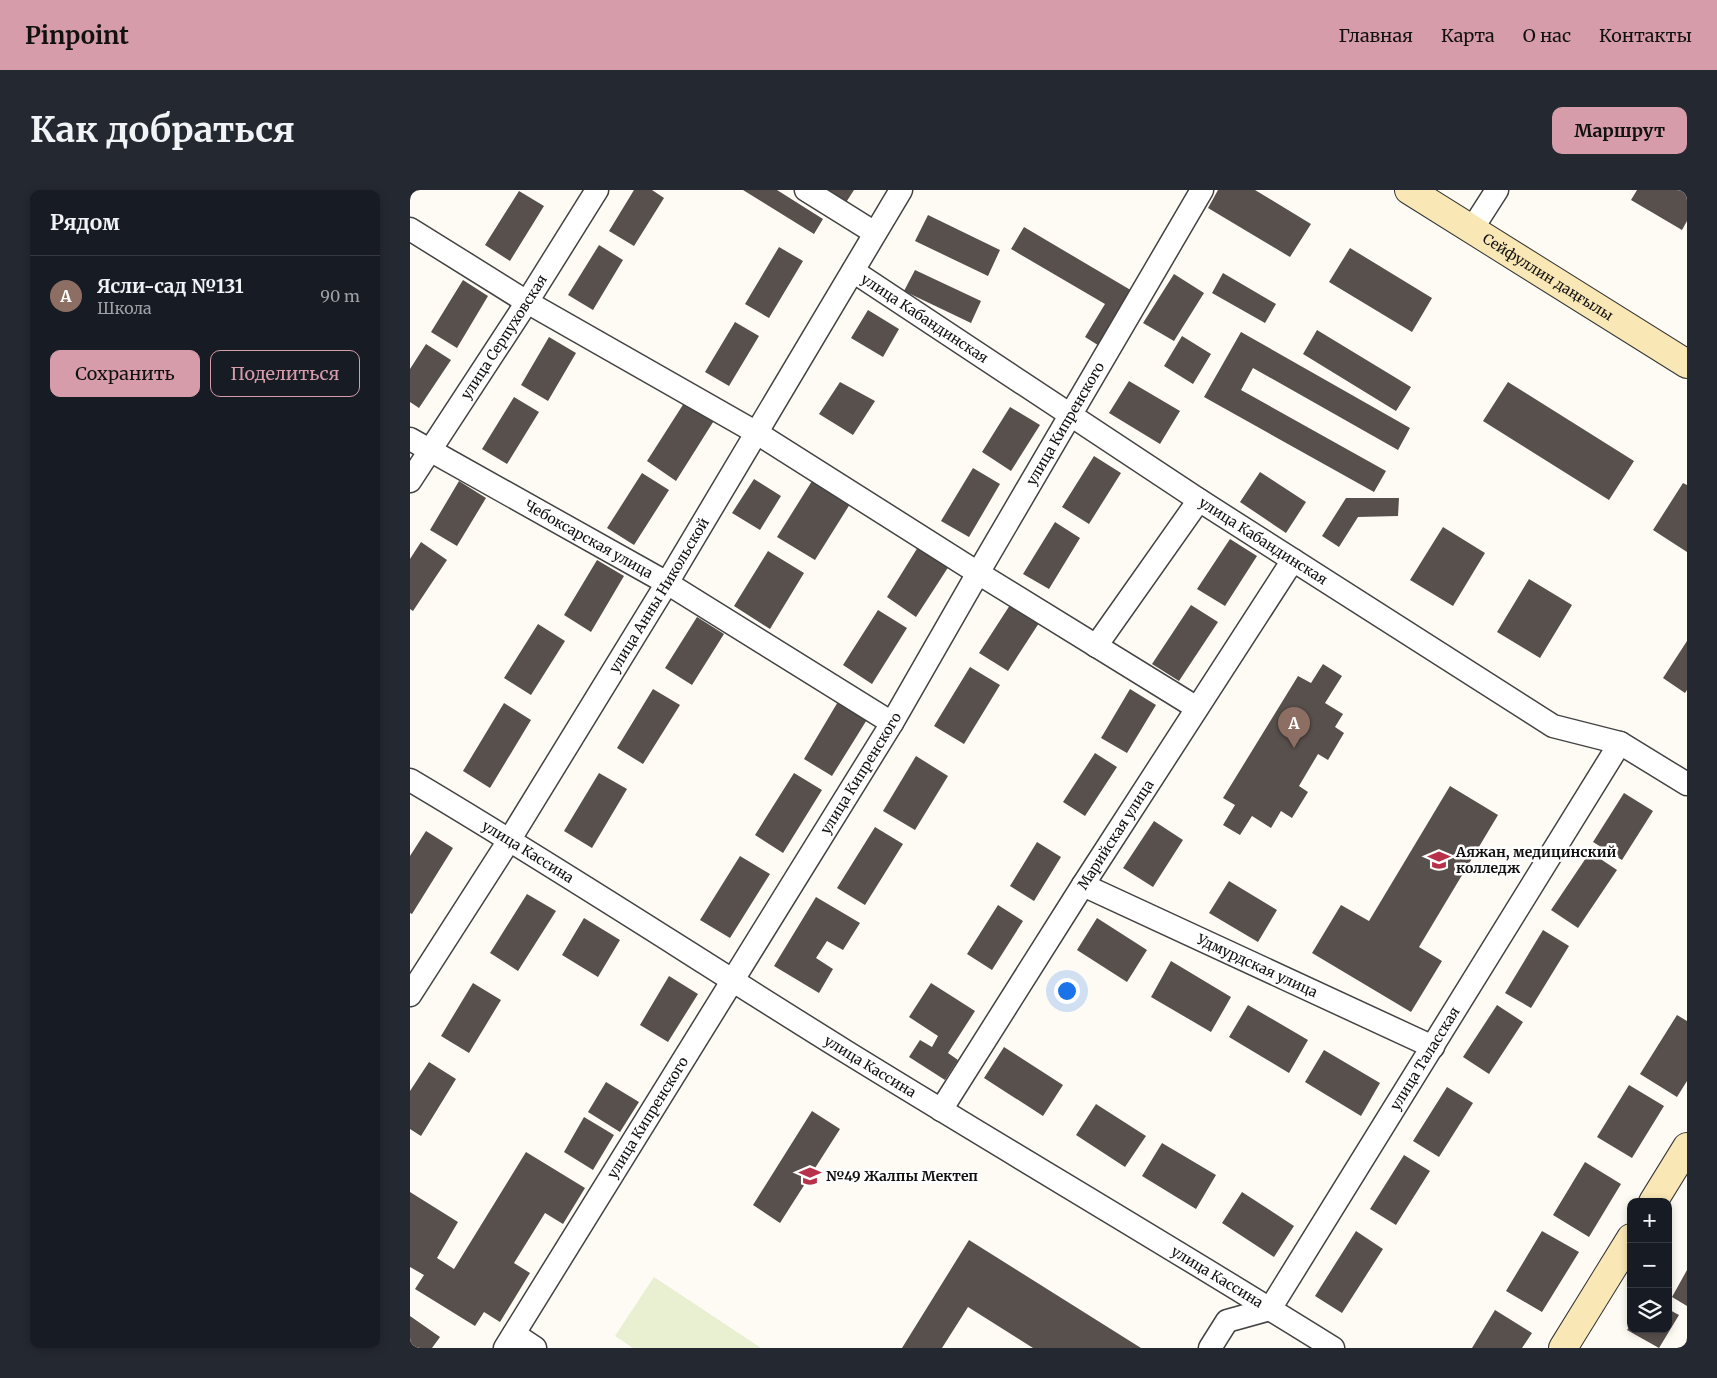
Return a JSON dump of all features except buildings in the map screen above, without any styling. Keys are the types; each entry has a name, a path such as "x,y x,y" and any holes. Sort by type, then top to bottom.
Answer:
{"main road":[{"name":"Сейфуллин даңғылы","path":"1409,190 1687,364"},
{"path":"1655,1198 1687,1147"},
{"path":"1564,1348 1628,1243"}],"street":[{"name":"улица Серпуховская","path":"410,482 598,190"},
{"path":"806,190 875,233"},
{"name":"улица Анны Никольской","path":"410,995 510,839 667,583 901,190"},
{"name":"улица Кипренского","path":"510,1341 892,723 1202,190"},
{"path":"1472,229 1497,190"},
{"path":"410,229 527,302 757,433 978,573 1197,708"},
{"name":"улица Кабандинская","path":"853,271 1199,500 1553,726 1620,743 1687,784"},
{"name":"Чебоксарская улица","path":"410,439 667,583 892,723"},
{"path":"1096,646 1199,500"},
{"name":"Марийская улица","path":"941,1110 1083,885 1293,560"},
{"name":"улица Таласская","path":"1270,1309 1620,743"},
{"name":"улица Кассина","path":"410,780 510,839 941,1110 1333,1348"},
{"name":"Удмурдская улица","path":"1083,885 1433,1046"},
{"path":"1210,1348 1227,1321 1270,1309"},
{"path":"510,1341 535,1348"}],"green space":[{"path":"654,1277 761,1348 633,1348 615,1336"}],"place":[{"name":"Ясли-сад №131","path":"1294,748"},
{"name":"Аяжан, медицинский колледж","path":"1439,860"},
{"name":"№49 Жалпы Мектеп","path":"810,1176"}]}
